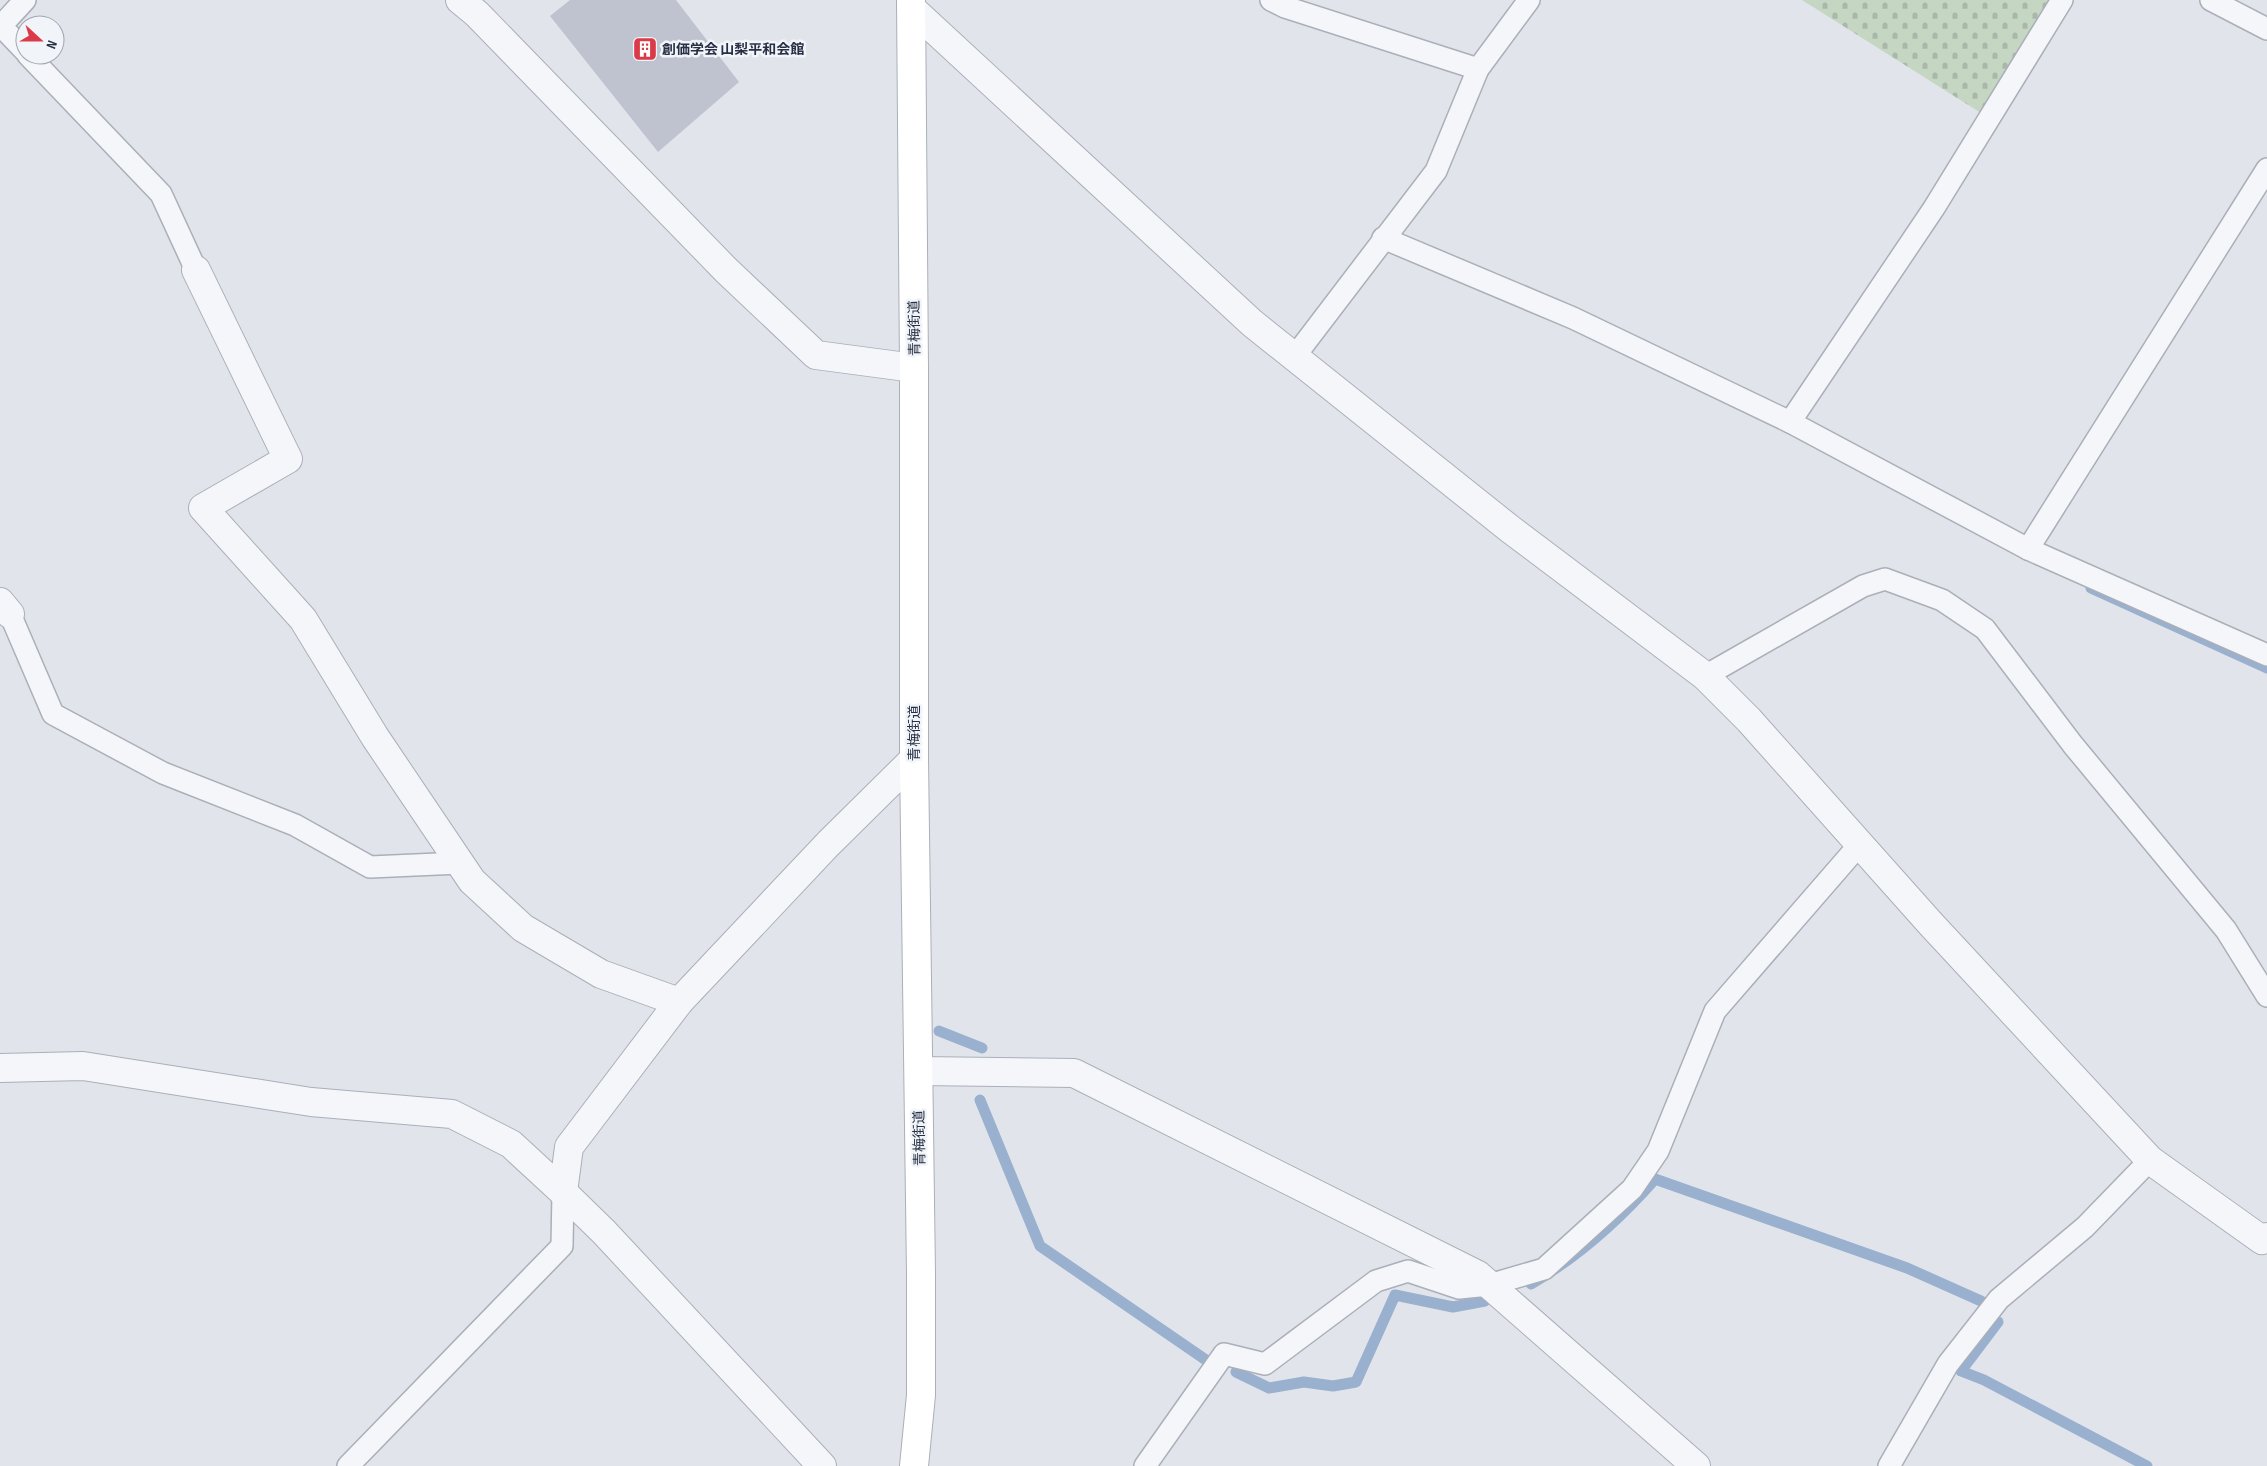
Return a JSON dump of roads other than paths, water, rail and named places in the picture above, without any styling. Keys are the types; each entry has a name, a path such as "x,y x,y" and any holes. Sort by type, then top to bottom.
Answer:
{"main road":[{"name":"青梅街道","path":"911,4 914,368 914,759 921,1395 914,1466"}],"street":[{"path":"460,0 477,14 726,270 816,355 914,368"},
{"path":"911,4 1252,323 1510,529 1705,676 1749,720 1860,845 2150,1160 2265,1243"},
{"path":"196,270 288,459 203,508 303,619 375,737 472,881 523,928 601,974 679,1002"},
{"path":"563,1192 569,1147 679,1002 828,844 914,759"},
{"path":"0,1068 83,1066 311,1102 452,1114 511,1144 563,1192 604,1232 822,1466"},
{"path":"918,1072 1074,1073 1469,1270 1489,1284 1696,1466"}],"lane":[{"path":"15,42 0,26 25,0"},
{"path":"1271,0 1285,7 1478,69"},
{"path":"1295,356 1383,238 1436,171 1478,69 1529,0"},
{"path":"1790,422 1934,208 2062,0"},
{"path":"2211,0 2267,29"},
{"path":"38,65 161,194 196,270"},
{"path":"2028,549 2267,169"},
{"path":"1383,238 1573,318 1790,422 2028,549 2267,655"},
{"path":"1705,676 1863,586 1885,579 1942,600 1985,629 2073,744 2226,930 2267,996"},
{"path":"5,608 53,714 163,773 295,825 370,867 460,863"},
{"path":"1145,1466 1224,1354 1265,1364 1376,1281 1408,1271 1459,1288 1489,1284 1544,1269 1632,1189 1658,1151 1715,1011 1860,845"},
{"path":"1889,1466 1948,1364 1999,1299 2085,1227 2150,1160"},
{"path":"348,1466 562,1246 563,1192"}],"waterway":[{"path":"2091,588 2267,668"},
{"path":"939,1031 982,1048"},
{"path":"980,1100 1040,1246 1206,1360"},
{"path":"1531,1284 1582,1250 1627,1209 1655,1179 1907,1268 1981,1301"},
{"path":"1236,1372 1269,1388 1304,1382 1333,1386 1356,1382 1395,1295 1453,1307 1485,1301"},
{"path":"1998,1322 1961,1371 1984,1380 2147,1466"}],"place":[{"name":"創価学会 山梨平和会館","path":"645,49"}]}
